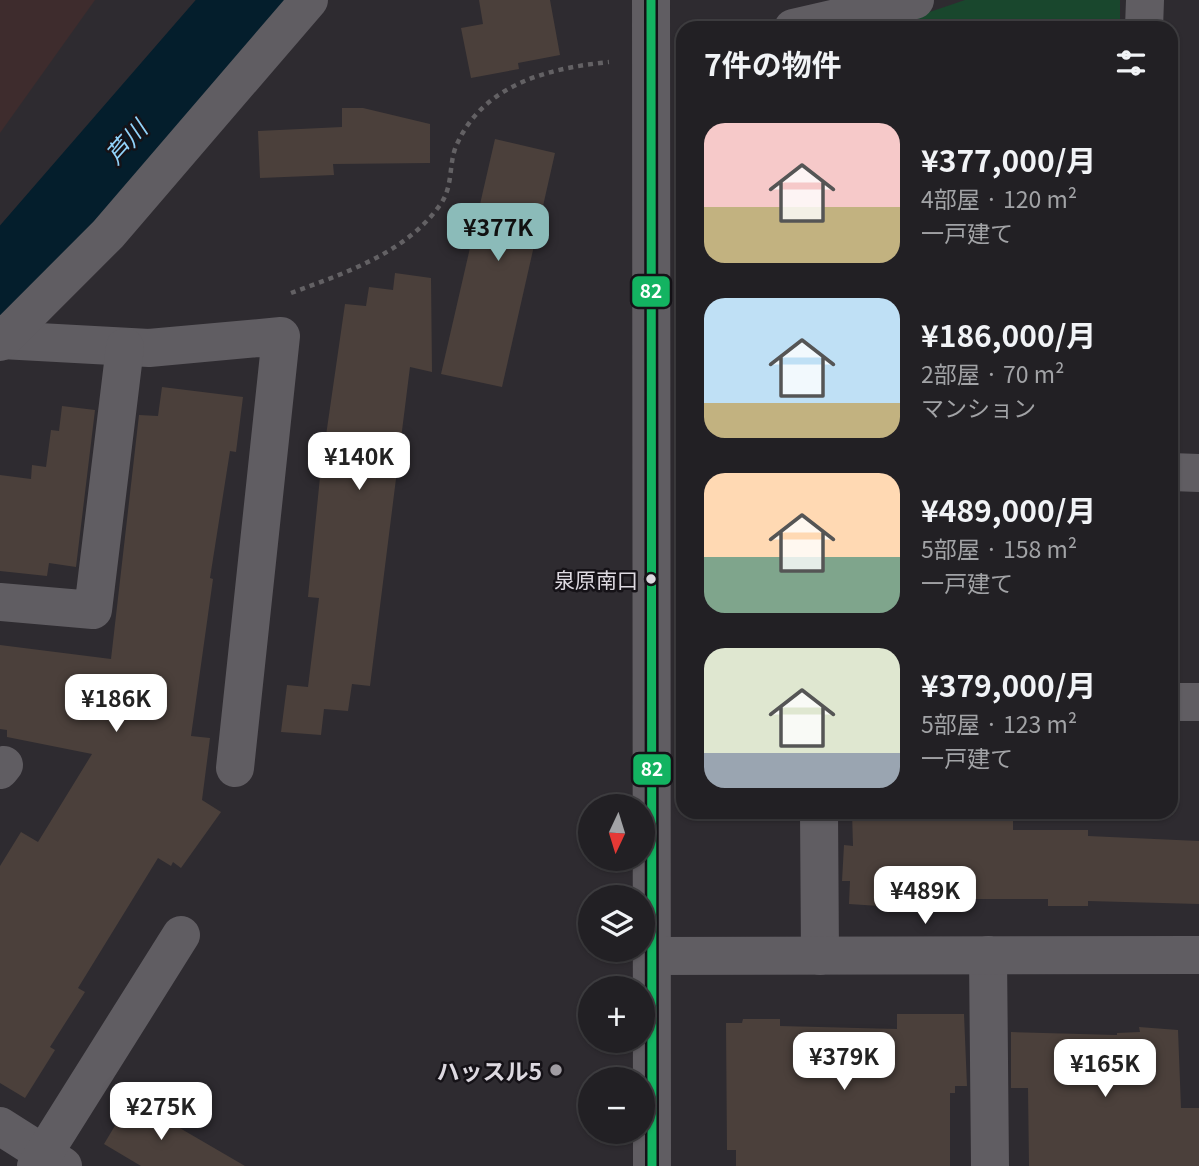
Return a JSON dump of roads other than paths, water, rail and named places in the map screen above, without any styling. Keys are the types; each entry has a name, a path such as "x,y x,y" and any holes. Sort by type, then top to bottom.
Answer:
{"street":[{"path":"1,341 108,234 309,0"},
{"path":"651,0 667,55 653,885"},
{"path":"824,21 915,0"},
{"path":"1144,21 1145,0"},
{"path":"1,341 125,347 206,345 281,336 235,768"},
{"path":"0,602 93,610 125,347"},
{"path":"1178,472 1199,472"},
{"path":"1178,702 1199,702"},
{"path":"819,819 820,956"},
{"path":"0,1126 48,1162 181,935"},
{"path":"655,957 1199,955"},
{"path":"988,956 990,1166"},
{"path":"652,962 652,1166"}],"waterway":[{"name":"芦川","path":"0,282 27,257 250,0"}],"place":[{"name":"泉原南口","path":"651,579"},
{"name":"ハッスル5","path":"556,1070"}]}
